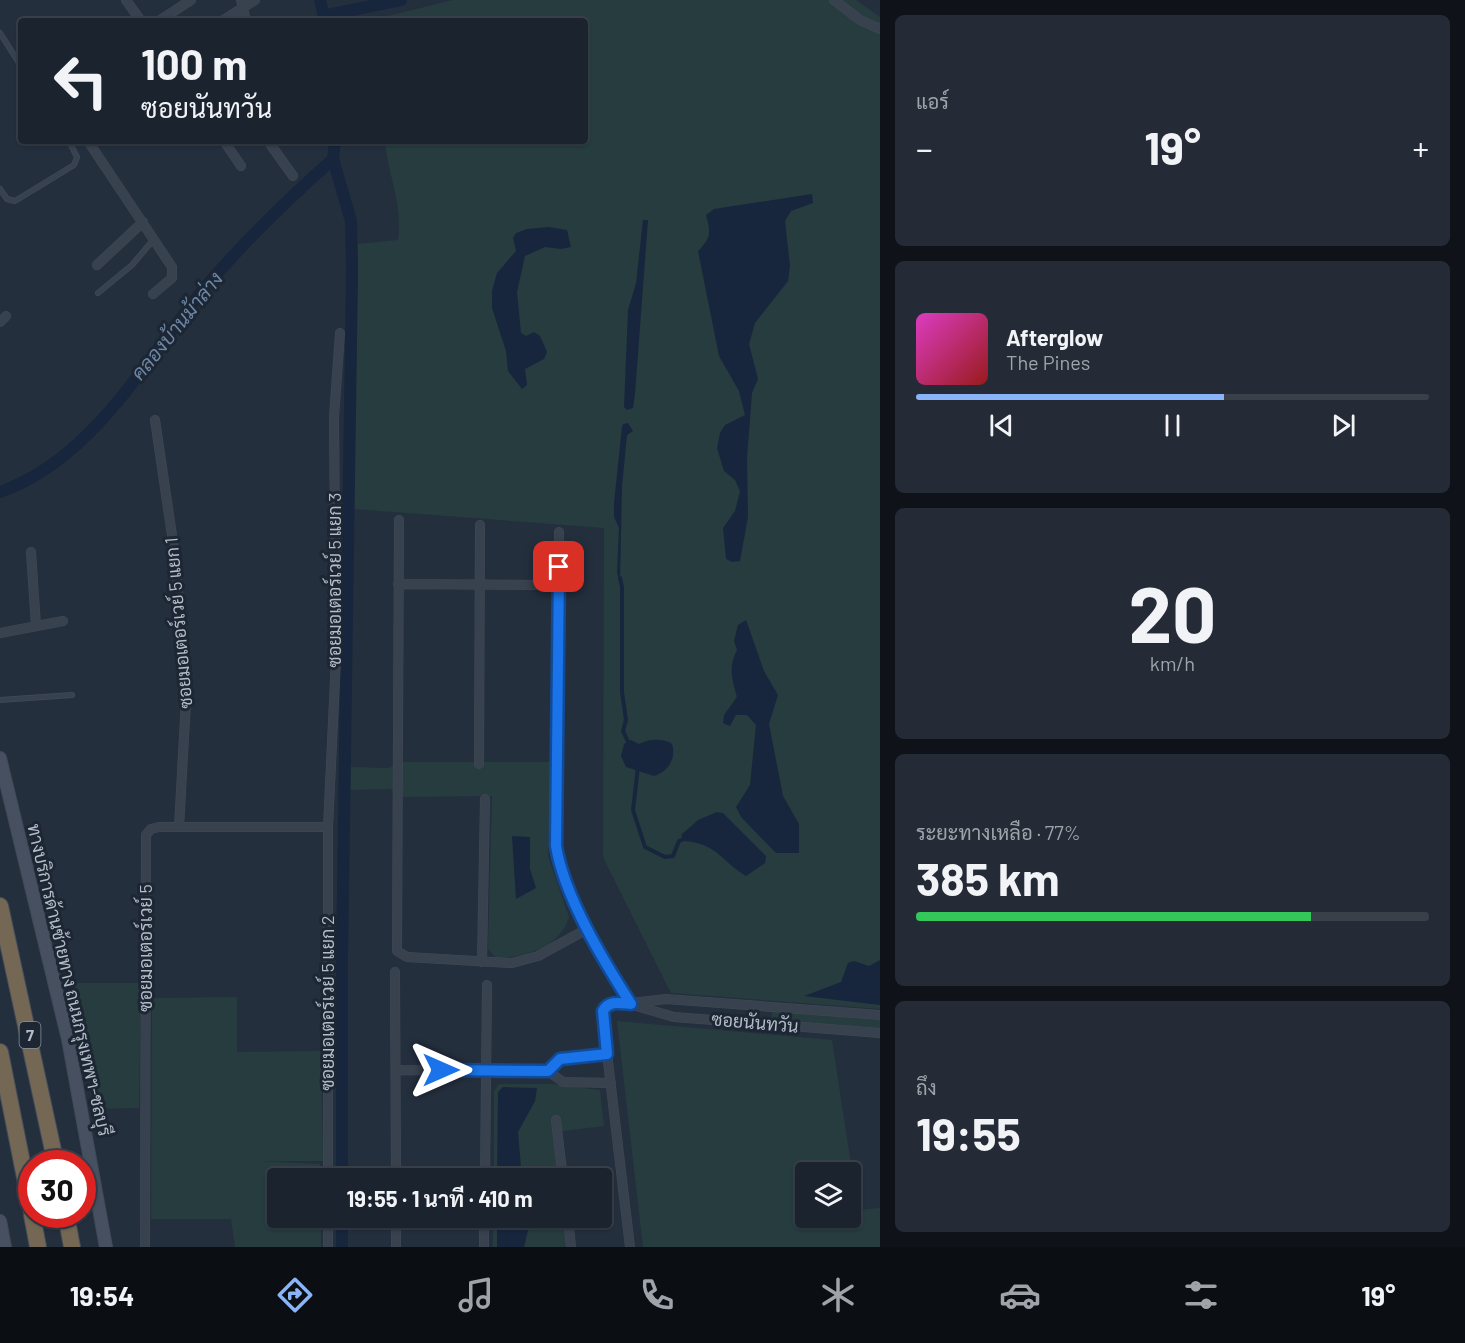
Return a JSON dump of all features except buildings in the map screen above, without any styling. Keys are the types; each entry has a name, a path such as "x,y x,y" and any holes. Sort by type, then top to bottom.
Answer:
{"highway":[{"name":"7","path":"0,906 53,1150"},
{"name":"7","path":"0,1052 19,1150"},
{"name":"7","path":"35,1228 38,1247"},
{"path":"68,1228 72,1247"}],"main road":[{"name":"ทางบริการด้านซ้ายทาง ถนนกรุงเทพฯ-ชลบุรี","path":"0,758 68,1040 106,1247"},
{"path":"0,1221 5,1247"}],"street":[{"path":"126,0 139,18"},
{"path":"164,18 191,0"},
{"path":"225,18 241,4 255,0"},
{"path":"834,0 854,16 880,29"},
{"path":"90,144 154,238 174,273 172,278 153,294"},
{"path":"226,144 241,166"},
{"path":"270,144 293,176"},
{"path":"98,265 143,222"},
{"name":"ซอยมอเตอร์เวย์ 5 แยก 3","path":"328,827 336,659 334,417 340,333"},
{"name":"ซอยมอเตอร์เวย์ 5 แยก 1","path":"155,420 174,549 187,683 178,826"},
{"path":"399,520 397,951 407,957 482,962 526,961 589,928"},
{"path":"479,764 480,525"},
{"path":"559,532 556,846 569,890 631,1004"},
{"path":"31,552 36,626"},
{"path":"398,584 559,585"},
{"path":"0,633 63,621"},
{"path":"482,962 485,799"},
{"name":"ซอยมอเตอร์เวย์ 5","path":"145,1247 146,835 154,827 328,827"},
{"name":"ซอยมอเตอร์เวย์ 5 แยก 2","path":"328,827 328,1168"},
{"path":"395,972 396,1168"},
{"path":"484,1168 487,985"},
{"name":"ซอยนันทวัน","path":"630,1247 607,1054 603,1011 606,1006 613,1003 631,1004 666,999 880,1015"},
{"name":"ซอยนันทวัน","path":"631,1004 674,1017 880,1033"},
{"path":"736,1022 738,1004"},
{"path":"548,1071 560,1059 607,1054"},
{"path":"396,1070 548,1071 562,1082 611,1083"},
{"path":"556,1120 562,1168"},
{"path":"328,1228 328,1247"},
{"path":"396,1228 396,1247"},
{"path":"484,1228 484,1247"},
{"path":"569,1228 571,1247"}],"lane":[{"path":"0,33 18,61"},
{"path":"0,189 7,199 15,201 74,165 77,157 70,144"},
{"path":"98,293 132,265 154,238"},
{"path":"0,700 72,695"}],"green space":[{"path":"453,0 856,0 880,17 880,1009 671,993 603,857 604,528 354,509 358,244 398,240 397,202 385,144 588,144 588,18 380,18"},
{"path":"404,762 551,762 548,856 569,917 564,928 550,943 530,952 497,959 488,949 492,796 403,797 390,789 350,790 351,767 388,768"},
{"path":"73,983 141,983 139,1108 97,1109"},
{"path":"237,997 237,1052 321,1051 323,1161 258,1161 320,1164 320,1168 267,1168 267,1228 321,1228 321,1247 235,1247 231,1219 151,1219 152,998"},
{"path":"772,1011 880,1020 880,1029 771,1020"},
{"path":"617,1021 832,1040 851,1162 795,1162 795,1228 861,1228 861,1210 880,1208 880,1247 643,1247"},
{"path":"499,1084 551,1084 600,1090 604,1126 554,1132 558,1168 494,1168 494,1091"},
{"path":"493,1228 565,1228 567,1247 493,1247"}],"water":[{"path":"812,194 813,203 791,211 785,221 790,266 788,281 755,323 749,344 758,379 752,393 747,458 748,517 740,561 732,562 726,559 723,528 735,511 740,491 735,480 724,471 717,448 720,433 725,425 745,415 739,391 719,356 698,251 709,235 706,215 714,209"},
{"path":"643,220 648,220 635,394 633,408 627,410 624,407 628,310 636,283"},
{"path":"549,227 567,230 571,247 561,249 545,247 525,256 517,292 521,333 526,336 534,332 540,336 547,352 544,359 525,369 527,385 522,389 508,371 506,351 492,308 492,291 497,273 516,251 513,238 516,233 527,229"},
{"path":"628,423 633,431 627,435 622,486 620,582 617,573 619,528 614,517 614,503 622,427 623,424"},
{"path":"746,620 764,671 778,695 769,724 783,796 799,824 799,853 776,853 741,817 736,807 750,785 756,725 747,715 736,715 730,726 723,723 724,715 737,697 732,673 732,662 737,650 734,641 738,625"},
{"path":"631,740 639,744 656,740 672,744 673,755 670,764 654,776 626,767 621,756 624,744"},
{"path":"717,812 723,813 766,856 765,863 746,876 712,849 684,841 681,835 698,820"},
{"path":"512,836 530,837 530,869 536,888 516,899"},
{"path":"880,960 880,1005 804,996 841,982 848,963 854,961 869,966"},
{"path":"503,1087 537,1088 535,1101 518,1132 521,1168 497,1168 498,1092"},
{"path":"497,1228 529,1228 524,1247 497,1247"}],"waterway":[{"name":"คลองบ้านม้าล่าง","path":"320,0 324,18"},
{"path":"327,15 401,0"},
{"name":"คลองบ้านม้าล่าง","path":"0,492 33,477 63,456 91,431 116,404 222,268 268,220 333,159 335,144"},
{"path":"333,159 351,221 352,271 342,960 342,1168"},
{"path":"620,578 622,587 622,692 626,720 623,731 629,744"},
{"path":"638,767 633,810 645,847 665,857 673,856 679,841 686,838"},
{"path":"342,1228 342,1247"}],"route":[{"path":"441,1070 548,1071 560,1059 607,1054 603,1011 606,1006 613,1003 631,1004 611,972 569,890 556,846 559,567"}]}
